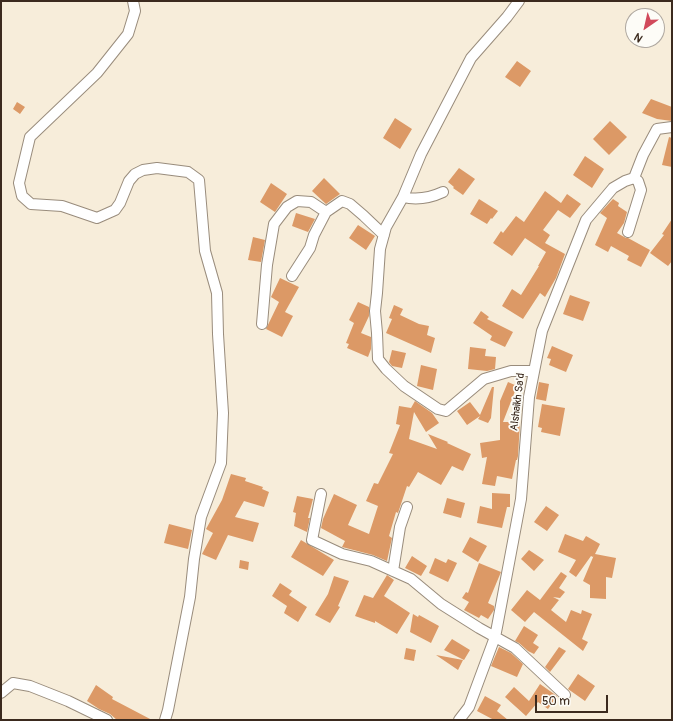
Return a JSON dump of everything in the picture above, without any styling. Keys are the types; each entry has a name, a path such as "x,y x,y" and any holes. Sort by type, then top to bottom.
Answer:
{"street":[{"path":"133,1 135,11 128,34 97,73 30,137 19,183 22,196 31,204 62,206 97,218 115,210 120,204 129,181 135,174 143,170 157,168 188,172 199,180 205,251 216,293 224,413 221,463 201,517 194,559 190,597 165,720"},
{"path":"519,1 471,58 421,154 402,197 386,227 380,249 375,311 378,359 404,386 438,410 446,411 484,379 511,371 534,371"},
{"path":"628,232 641,190 638,181 634,178 643,155 657,129 672,127"},
{"name":"Alshaikh Sa'd","path":"459,720 468,707 495,637 521,499 529,397 542,331 586,220 613,188 625,180 634,178"},
{"path":"402,197 411,199 434,196 443,192"},
{"path":"262,324 267,265 274,224 287,207 297,201 311,202 326,212"},
{"path":"292,276 310,248 314,236 326,212 342,201 350,204 384,235"},
{"path":"321,494 312,540 342,554 371,561 412,579 441,604 479,628 515,648 565,695"},
{"path":"393,571 400,527 407,507"},
{"path":"1,693 13,683 30,686 68,701 107,720"}],"building":[{"path":"517,61 531,71 520,87 505,77"},
{"path":"651,99 672,107 672,121 657,119 642,113"},
{"path":"17,102 25,107 20,114 13,109"},
{"path":"395,118 412,129 400,149 383,138"},
{"path":"610,121 627,137 609,155 593,139"},
{"path":"669,137 672,138 672,167 662,165"},
{"path":"585,156 604,169 592,188 573,175"},
{"path":"459,168 475,179 463,195 453,188 454,187 448,182"},
{"path":"324,178 340,194 326,204 312,191"},
{"path":"271,183 287,194 275,212 260,202"},
{"path":"545,191 561,203 567,194 581,204 570,218 558,210 543,230 550,235 545,243 565,254 556,278 545,297 540,293 523,319 502,306 512,289 521,295 546,252 525,238 512,256 493,243 501,231 503,233 516,216 524,222"},
{"path":"479,199 498,211 487,224 470,214"},
{"path":"613,199 619,203 618,206 627,212 624,223 617,233 650,250 641,267 627,260 629,256 611,246 608,252 595,245 607,218 600,213"},
{"path":"296,213 315,219 308,232 292,226"},
{"path":"672,219 672,261 668,266 650,253 664,235 662,234"},
{"path":"358,225 375,236 366,250 349,238"},
{"path":"253,237 265,240 261,262 248,260"},
{"path":"280,278 299,287 285,312 293,316 282,337 266,329 279,302 271,297"},
{"path":"570,295 590,302 583,321 563,314"},
{"path":"358,302 369,307 369,316 361,333 371,337 371,349 368,357 347,348 349,344 346,343 354,323 349,320"},
{"path":"394,305 403,309 400,315 419,324 429,326 427,335 435,338 431,353 386,333 392,319 389,318"},
{"path":"481,311 489,317 487,319 513,332 505,347 490,340 492,336 473,323"},
{"path":"552,346 573,355 566,372 549,365 551,359 547,358"},
{"path":"470,347 486,349 485,356 496,357 495,369 487,371 468,369"},
{"path":"392,350 406,353 402,368 392,366 389,362"},
{"path":"421,365 437,369 433,390 417,386"},
{"path":"508,382 517,386 503,422 520,422 517,460 512,479 497,476 495,486 482,484 487,457 482,458 480,443 500,440 500,401"},
{"path":"539,382 549,384 546,401 536,399"},
{"path":"492,387 494,387 491,418 488,423 478,419 480,416 467,425 457,411 470,402 480,415"},
{"path":"415,401 432,413 439,423 426,432 414,412 409,439 437,449 428,434 471,454 463,471 452,466 441,485 418,472 409,487 407,486 398,513 396,512 389,536 392,538 387,561 373,555 342,547 345,541 321,528 323,519 334,494 357,505 348,525 369,534 378,506 366,501 374,483 378,484 393,454 389,453 400,425 396,424 399,406 411,408"},
{"path":"542,404 565,408 560,436 541,432 542,428 538,427"},
{"path":"231,474 246,478 245,481 263,487 262,489 269,492 264,507 244,501 235,517 259,523 253,542 228,535 216,560 202,554 213,533 206,529 222,500"},
{"path":"492,493 510,494 510,507 507,507 502,528 477,523 480,506 492,509"},
{"path":"297,496 313,499 308,518 310,518 307,532 294,526 296,513 293,512"},
{"path":"447,498 465,503 461,518 443,513"},
{"path":"546,506 559,515 547,531 534,522"},
{"path":"169,524 192,530 188,549 164,543"},
{"path":"565,534 583,541 586,536 600,544 595,554 616,558 612,578 606,577 606,599 590,598 590,585 583,581 594,555 593,557 591,556 576,577 569,572 576,560 558,552"},
{"path":"470,537 487,546 478,562 462,552"},
{"path":"301,540 334,560 323,576 291,557"},
{"path":"529,550 544,560 534,571 521,559"},
{"path":"412,556 427,566 421,576 405,568"},
{"path":"435,558 446,563 448,559 457,563 448,582 429,573"},
{"path":"240,560 249,562 248,570 239,568"},
{"path":"479,563 501,572 488,603 494,606 494,610 488,619 481,615 479,618 464,610 469,602 462,598 466,592 468,593"},
{"path":"561,572 567,576 559,588 565,592 560,598 553,597 559,600 551,610 566,622 571,610 581,614 582,610 592,614 582,639 588,642 583,651 534,612 525,622 511,610 527,590 540,600"},
{"path":"387,575 394,580 384,596 410,613 397,634 375,621 375,623 355,616 364,595 373,598"},
{"path":"334,576 349,581 338,606 340,607 330,623 315,615 328,594"},
{"path":"280,583 292,591 289,595 307,607 298,622 284,613 287,606 272,596"},
{"path":"413,614 418,617 419,615 439,626 431,643 410,632"},
{"path":"524,626 538,635 533,643 539,647 534,654 515,641"},
{"path":"452,639 470,650 464,660 444,650"},
{"path":"499,647 511,653 523,664 517,677 491,666"},
{"path":"559,647 566,651 550,672 545,667"},
{"path":"406,648 416,650 414,661 404,659"},
{"path":"436,655 463,660 458,670"},
{"path":"578,674 595,686 585,701 568,689"},
{"path":"540,684 557,696 548,709 538,702 526,716 505,697 514,687 529,701"},
{"path":"96,685 113,697 112,699 152,720 117,720 110,714 99,709 87,701"},
{"path":"485,696 501,705 497,711 508,720 494,720 477,711"}]}
